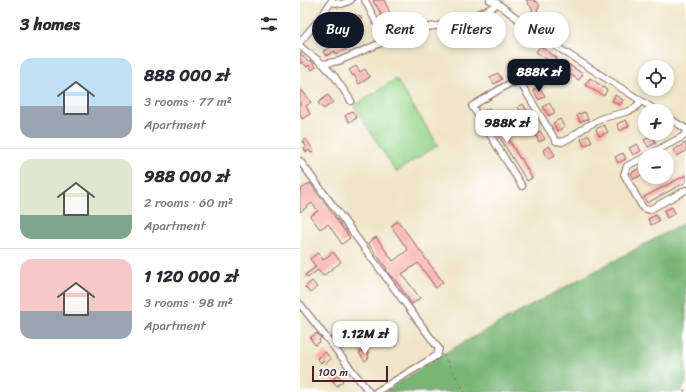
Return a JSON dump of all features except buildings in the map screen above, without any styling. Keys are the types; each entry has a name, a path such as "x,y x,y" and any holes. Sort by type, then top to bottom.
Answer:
{"street":[{"path":"300,42 322,16 332,1 342,4 351,0"},
{"path":"365,0 372,14"},
{"path":"490,0 543,38 646,104"},
{"path":"323,64 339,62 388,40 428,27 443,25 485,11 493,7 496,3"},
{"path":"300,46 323,64 335,78 351,102"},
{"path":"522,186 472,106 512,82 521,84 556,141 562,142 599,120 634,109 641,101"},
{"path":"674,121 686,129"},
{"path":"661,148 684,136 686,132"},
{"path":"638,160 627,166 624,174 643,208 649,210 686,190"},
{"path":"300,161 439,349 436,355 431,359 376,392"},
{"path":"300,304 369,392"}],"path":[{"path":"439,349 465,392"},
{"path":"684,392 686,387"}],"green space":[{"path":"396,79 438,145 396,172 354,106"},
{"path":"686,222 686,384 681,392 385,392 441,355"}]}
